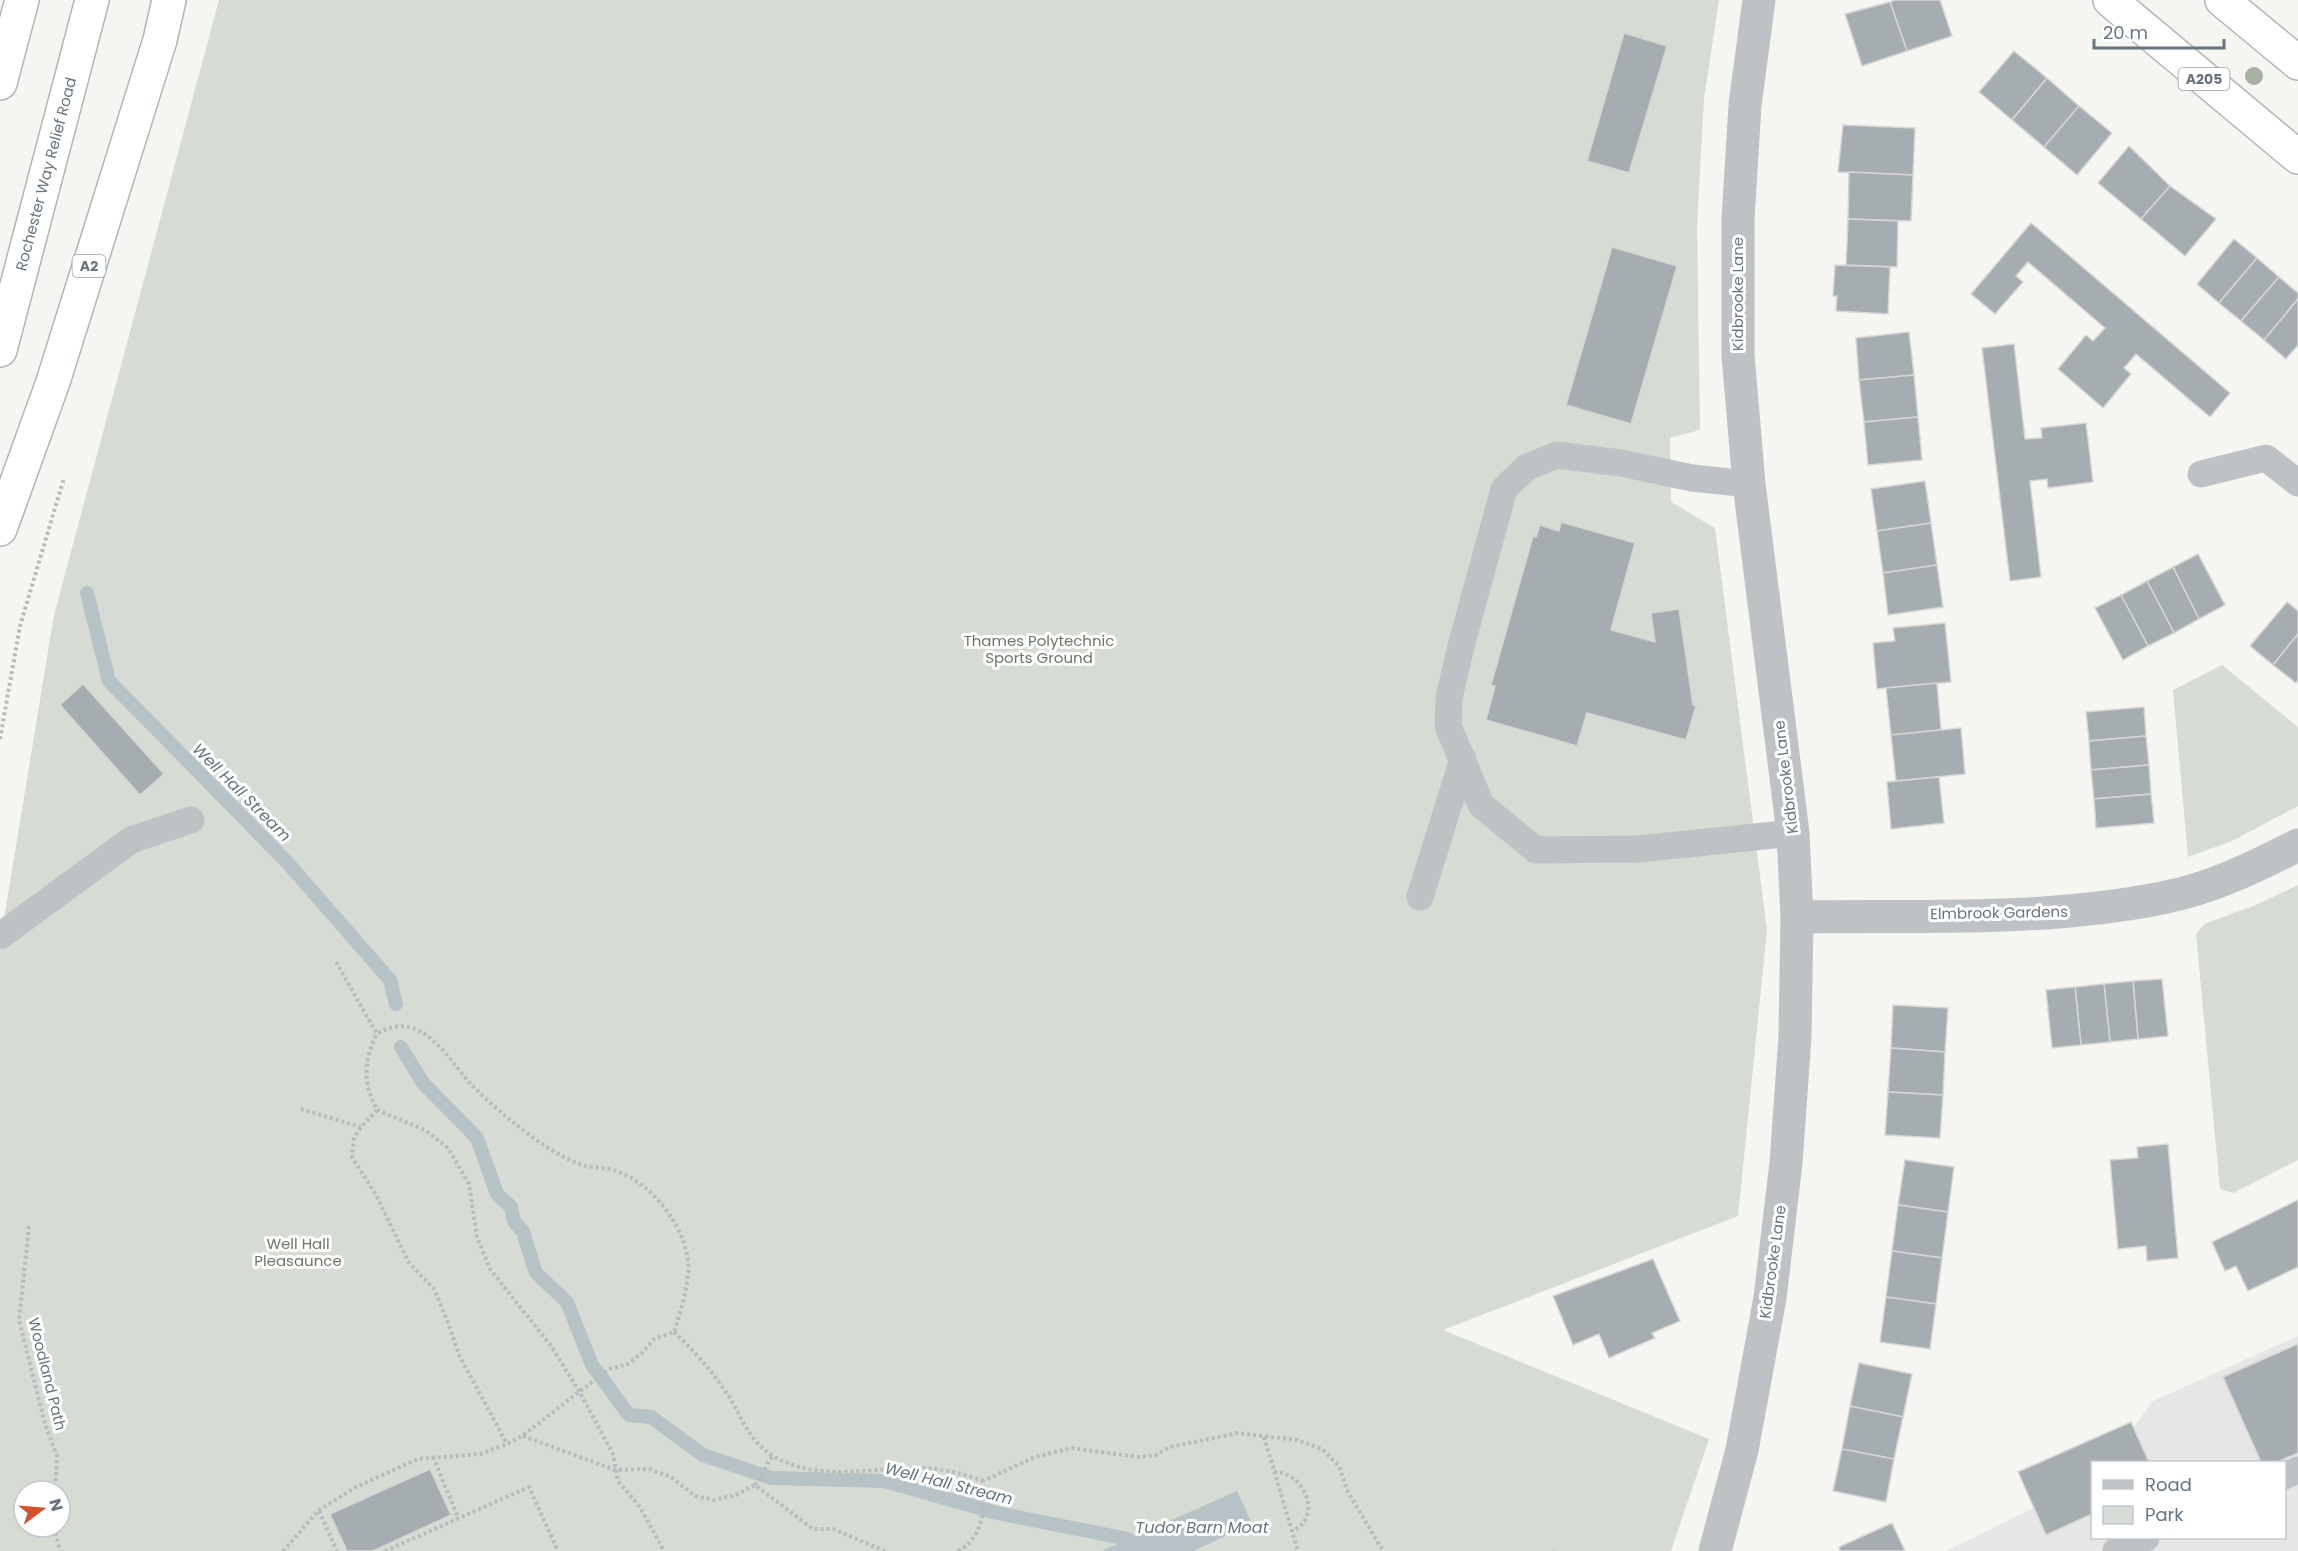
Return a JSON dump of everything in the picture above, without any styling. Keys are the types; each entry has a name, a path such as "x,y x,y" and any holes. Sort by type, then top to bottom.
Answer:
{"highway":[{"path":"0,82 22,0"},
{"name":"Rochester Way Relief Road","path":"0,350 92,0"},
{"name":"A2","path":"0,529 53,382 160,40 169,0"},
{"name":"A205","path":"2110,0 2298,157"},
{"path":"2222,0 2298,63"}],"street":[{"name":"Kidbrooke Lane","path":"1715,1551 1742,1450 1770,1298 1786,1162 1793,1071 1797,917 1793,833 1749,484 1738,355 1738,219 1745,105 1759,0"},
{"name":"Elmbrook Gardens","path":"1797,917 2062,914 2164,898 2249,870 2298,844"}],"lane":[{"path":"1749,484 1692,478 1621,463 1557,455 1527,467 1504,489 1449,698 1448,726 1481,805 1536,850 1638,849 1793,833"},
{"path":"2201,474 2266,458 2298,483"},
{"path":"1420,897 1463,759"},
{"path":"0,936 131,840 191,820"},
{"path":"2116,1551 2144,1539"}],"path":[{"path":"336,962 377,1034"},
{"path":"664,1551 640,1507 618,1481 613,1454 579,1391 551,1346 490,1269 477,1237 469,1184 448,1148 425,1130 377,1110 367,1091 365,1066 377,1034 401,1025 423,1030 471,1084 514,1123 561,1156 584,1166 614,1170 645,1188 665,1210 679,1232 688,1257 689,1274 674,1332"},
{"path":"301,1109 361,1127"},
{"path":"377,1110 354,1138 352,1157 376,1195 409,1263 434,1288 459,1355 507,1444"},
{"name":"Woodland Path","path":"28,1226 19,1320 45,1424 57,1456 56,1479"},
{"path":"283,1551 319,1510 356,1487 418,1459 480,1454 507,1444 522,1436 609,1369 628,1364 654,1339 674,1332"},
{"path":"674,1332 695,1351 730,1399 744,1428 772,1456 806,1468 840,1473 921,1468 955,1472 983,1481 1035,1457 1071,1448 1139,1457 1156,1455 1170,1447 1238,1433 1297,1440 1322,1449 1339,1466 1348,1492 1383,1551"},
{"path":"522,1436 615,1470 649,1468 671,1477 695,1496 714,1500 736,1495 755,1485 772,1456"},
{"path":"1264,1437 1298,1551"},
{"path":"433,1457 458,1518"},
{"path":"1274,1472 1283,1472 1292,1476 1306,1495 1309,1511 1300,1528 1292,1531"},
{"path":"958,1551 973,1539 980,1523 985,1497 983,1481"},
{"path":"755,1485 813,1529 833,1529 885,1551"},
{"path":"385,1551 529,1486 558,1551"},
{"path":"319,1510 337,1551"}],"shaded area":[{"path":"2298,1336 2298,1551 1946,1551 2091,1479 2091,1539 2286,1539 2286,1461 2109,1461 2153,1401"}],"green space":[{"name":"Thames Polytechnic Sports Ground","path":"219,0 1719,0 1704,99 1697,225 1700,430 1670,438 1671,502 1715,528 1767,930 1738,1216 1443,1330 1709,1439 1671,1551 0,1551 0,943 54,615"},
{"path":"2222,665 2298,727 2298,806 2232,841 2188,857 2173,690"},
{"path":"2298,885 2298,1160 2233,1193 2220,1189 2196,934 2204,924 2256,905"}],"water":[{"name":"Tudor Barn Moat","path":"1237,1491 1252,1524 1193,1551 1102,1551"}],"building":[{"path":"1940,0 1952,36 1907,51 1890,2"},
{"path":"1890,2 1907,51 1862,66 1845,14"},
{"path":"1624,33 1667,46 1629,173 1587,161"},
{"path":"2014,51 2047,78 2012,120 1979,92"},
{"path":"2047,78 2079,106 2044,147 2012,120"},
{"path":"2079,106 2112,133 2077,175 2044,147"},
{"path":"1843,125 1915,128 1913,175 1838,172"},
{"path":"2129,146 2170,186 2141,219 2098,183"},
{"path":"1849,172 1913,175 1911,221 1848,219"},
{"path":"2170,186 2216,219 2185,256 2141,219"},
{"path":"1848,219 1898,221 1897,267 1846,265"},
{"path":"2031,223 2230,393 2210,417 2136,354 2124,368 2131,374 2103,408 2058,369 2086,335 2093,341 2105,328 2028,262 2016,276 2023,282 1995,314 1971,294"},
{"path":"2234,239 2257,258 2219,303 2197,284"},
{"path":"1612,247 1677,266 1631,424 1566,405"},
{"path":"2257,258 2279,277 2241,321 2219,303"},
{"path":"1835,265 1890,267 1888,314 1836,311 1837,296 1833,296"},
{"path":"2279,277 2298,293 2298,299 2264,340 2241,321"},
{"path":"2298,299 2298,345 2286,359 2264,340"},
{"path":"1909,332 1914,375 1859,380 1856,338"},
{"path":"2014,344 2025,439 2042,438 2041,428 2086,423 2093,482 2048,488 2047,479 2030,481 2041,577 2010,581 1982,348"},
{"path":"1914,375 1918,417 1864,422 1859,380"},
{"path":"1918,417 1922,460 1868,465 1864,422"},
{"path":"1925,481 1931,523 1877,531 1871,489"},
{"path":"1561,522 1635,543 1611,630 1655,642 1651,613 1679,609 1693,705 1696,706 1686,740 1587,713 1577,746 1486,720 1495,686 1491,685 1533,536 1536,537 1540,525 1559,531"},
{"path":"1931,523 1937,565 1883,573 1877,531"},
{"path":"2198,554 2225,605 2199,619 2173,567"},
{"path":"1937,565 1943,607 1888,615 1883,573"},
{"path":"2173,567 2199,619 2174,633 2147,581"},
{"path":"2147,581 2174,633 2148,646 2121,595"},
{"path":"2121,595 2148,646 2123,660 2095,608"},
{"path":"2287,602 2298,611 2298,634 2273,665 2250,646"},
{"path":"1945,623 1951,682 1877,689 1873,643 1895,641 1893,628"},
{"path":"2298,634 2298,680 2296,683 2273,665"},
{"path":"1937,683 1941,730 1891,735 1886,688"},
{"path":"83,684 164,774 140,795 60,705"},
{"path":"2144,707 2146,736 2089,741 2086,712"},
{"path":"1961,728 1965,774 1896,781 1891,735"},
{"path":"2146,736 2149,765 2091,770 2089,741"},
{"path":"2149,765 2151,794 2094,799 2091,770"},
{"path":"1939,777 1944,823 1891,829 1887,782"},
{"path":"2151,794 2154,823 2096,828 2094,799"},
{"path":"2162,979 2168,1036 2138,1039 2133,981"},
{"path":"2133,981 2138,1039 2110,1042 2104,984"},
{"path":"2104,984 2110,1042 2081,1045 2075,987"},
{"path":"2075,987 2081,1045 2052,1048 2046,990"},
{"path":"1893,1005 1948,1008 1945,1052 1891,1048"},
{"path":"1891,1048 1945,1052 1943,1095 1888,1092"},
{"path":"1888,1092 1943,1095 1940,1138 1885,1135"},
{"path":"2168,1144 2178,1258 2147,1261 2146,1246 2118,1249 2110,1160 2138,1158 2137,1147"},
{"path":"1905,1160 1954,1167 1948,1212 1898,1205"},
{"path":"2298,1200 2298,1267 2248,1291 2236,1266 2225,1271 2212,1242"},
{"path":"1898,1205 1948,1212 1942,1258 1892,1251"},
{"path":"1892,1251 1942,1258 1936,1304 1886,1297"},
{"path":"1653,1259 1680,1321 1652,1333 1655,1338 1609,1358 1599,1334 1573,1345 1553,1296"},
{"path":"1886,1297 1936,1304 1930,1349 1880,1342"},
{"path":"2298,1344 2298,1453 2279,1461 2261,1461 2223,1377"},
{"path":"1859,1363 1912,1374 1903,1417 1850,1406"},
{"path":"1850,1406 1903,1417 1894,1459 1842,1449"},
{"path":"2131,1422 2149,1461 2091,1461 2091,1514 2046,1535 2018,1472"},
{"path":"1842,1449 1894,1459 1886,1502 1833,1491"},
{"path":"430,1469 451,1515 373,1551 347,1551 330,1514"},
{"path":"1892,1523 1905,1551 1840,1551 1839,1547"}],"waterway":[{"name":"Well Hall Stream","path":"87,593 109,681 286,861 390,980 396,1004"},
{"name":"Well Hall Stream","path":"401,1047 423,1083 477,1138 497,1194 511,1207 514,1221 523,1232 536,1273 567,1302 592,1365 629,1415 651,1417 703,1455 771,1478 884,1481 997,1513 1128,1539 1133,1551"}],"park label":[{"name":"Well Hall Pleasaunce","path":"298,1252"}]}
